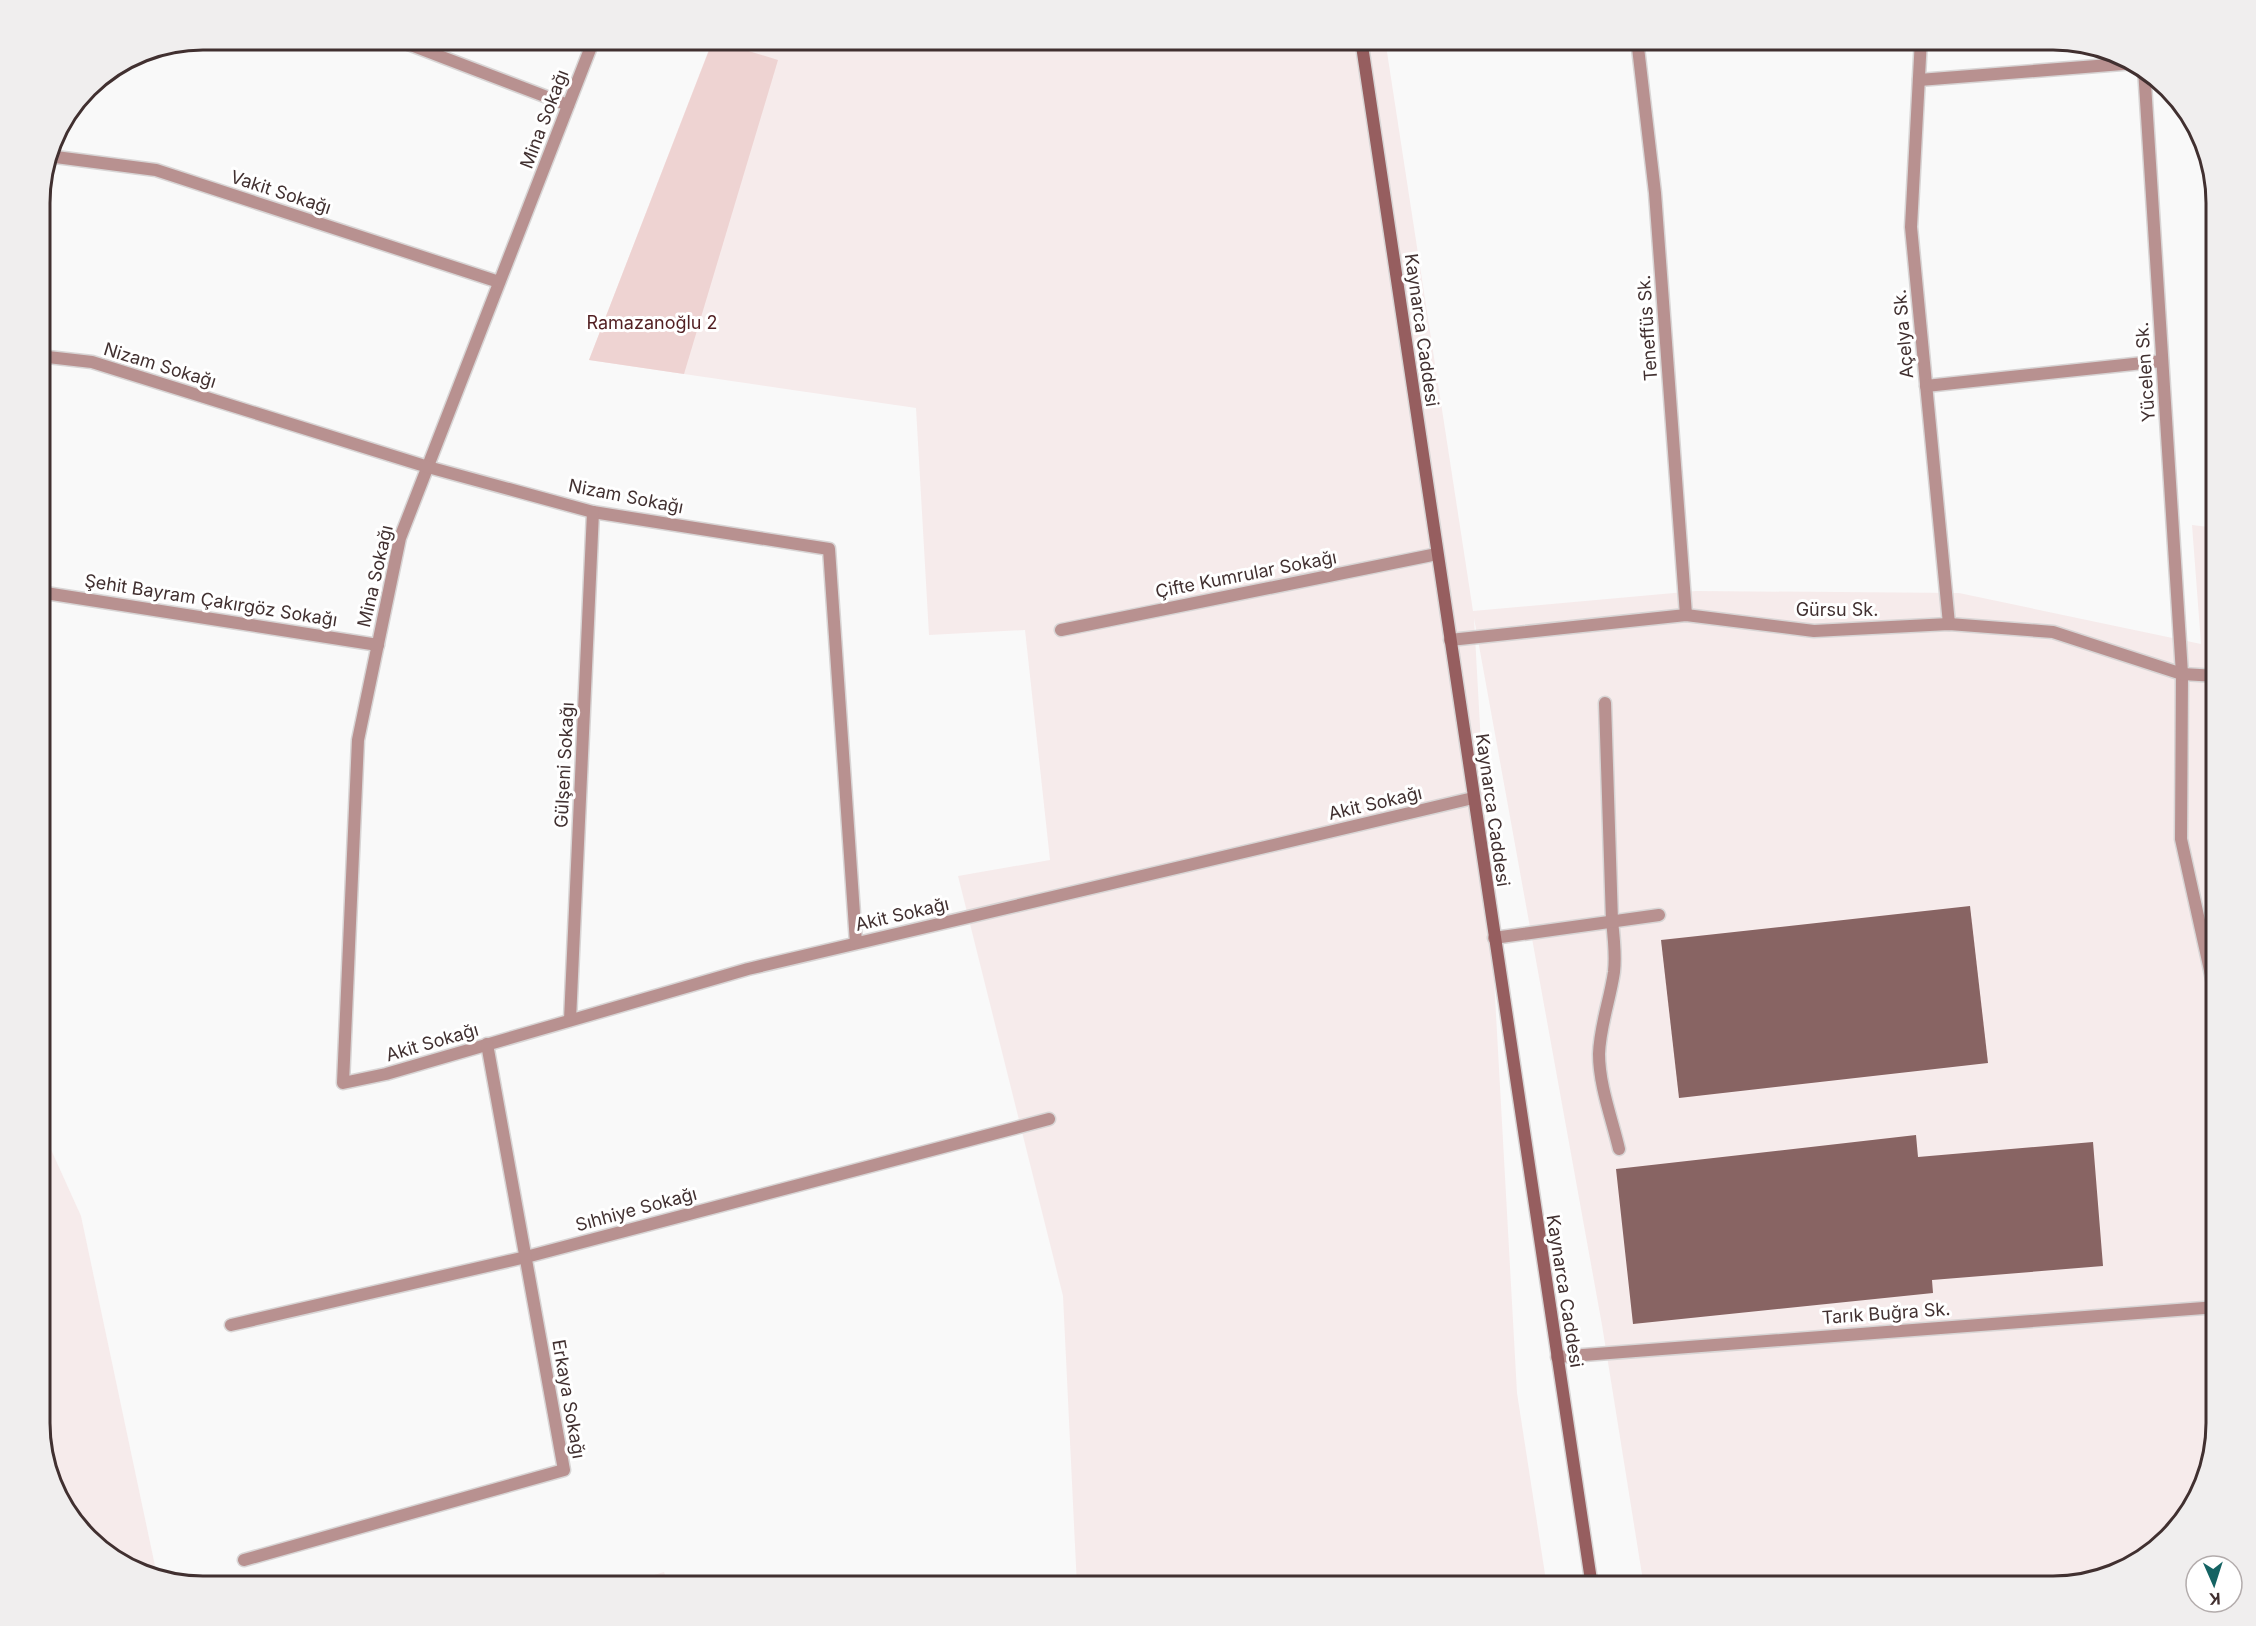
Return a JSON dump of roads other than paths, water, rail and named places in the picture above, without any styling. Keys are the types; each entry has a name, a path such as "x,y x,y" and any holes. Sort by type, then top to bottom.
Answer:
{"main road":[{"name":"Kaynarca Caddesi","path":"1362,50 1590,1576"}],"street":[{"path":"424,50 568,105"},
{"name":"Mina Sokağı","path":"343,1083 358,740 400,538 590,50"},
{"name":"Teneffüs Sk.","path":"1638,50 1655,193 1686,615"},
{"name":"Açelya Sk.","path":"1920,50 1911,227 1948,624"},
{"path":"1919,81 2119,64"},
{"name":"Yücelen Sk.","path":"2145,80 2182,674 2181,839 2206,952"},
{"name":"Vakit Sokağı","path":"57,157 156,170 499,282"},
{"name":"Nizam Sokağı","path":"50,357 92,362 428,467 593,512 829,549 856,943"},
{"path":"1926,386 2162,361"},
{"name":"Gülşeni Sokağı","path":"570,1020 593,512"},
{"name":"Çifte Kumrular Sokağı","path":"1061,630 1437,554"},
{"name":"Şehit Bayram Çakırgöz Sokağı","path":"50,594 378,645"},
{"name":"Gürsu Sk.","path":"1450,640 1686,615 1814,631 1948,624 2053,632 2182,674 2206,675"},
{"path":"1605,703 1612,921 1615,946 1614,971 1601,1030 1599,1056 1602,1082 1619,1149"},
{"name":"Akit Sokağı","path":"343,1083 386,1074 748,969 1473,798"},
{"path":"1494,938 1659,915"},
{"name":"Erkaya Sokağı","path":"244,1560 564,1470 487,1044"},
{"name":"Sıhhiye Sokağı","path":"231,1325 526,1257 1049,1119"},
{"name":"Tarık Buğra Sk.","path":"1557,1357 2206,1308"}],"park label":[{"name":"Ramazanoğlu 2","path":"652,322"}]}
